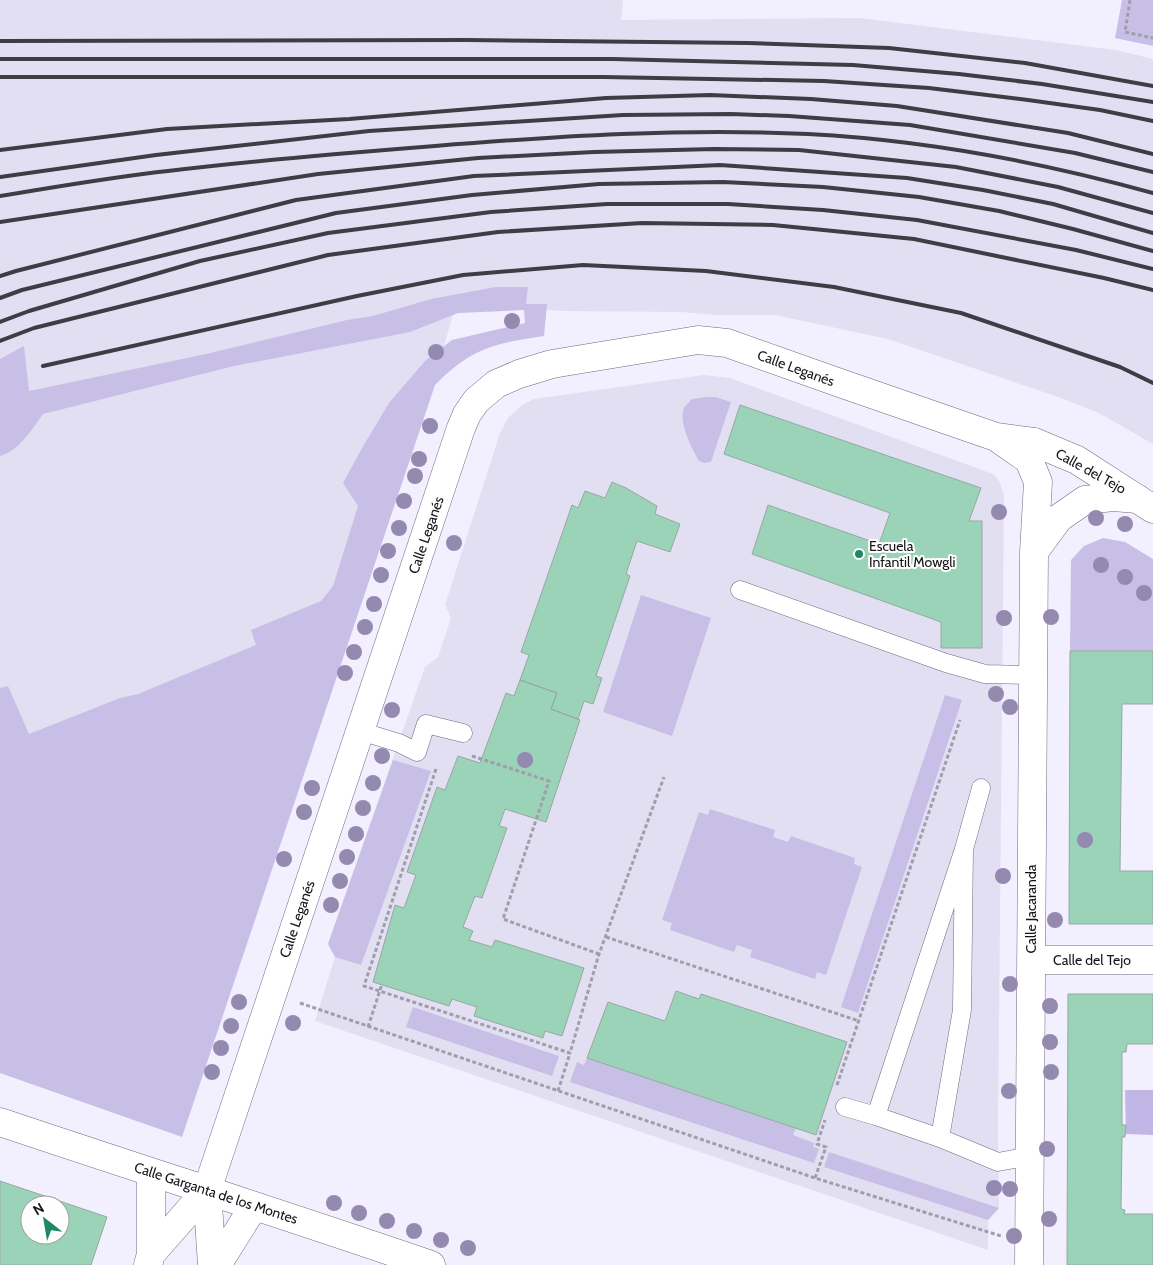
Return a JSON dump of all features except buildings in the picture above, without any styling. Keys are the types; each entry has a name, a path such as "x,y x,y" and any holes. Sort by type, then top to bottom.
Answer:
{"street":[{"name":"Calle Leganés","path":"150,1259 207,1190 467,414 476,401 496,384 511,377 552,364 698,340 727,342 996,436"},
{"name":"Calle del Tejo","path":"996,436 1034,442 1077,460 1146,504"},
{"name":"Calle Jacaranda","path":"996,436 1028,460 1038,482 1034,552 1029,1254"},
{"path":"1034,552 1060,518 1086,500 1113,497 1146,504"},
{"name":"Calle del Tejo","path":"1031,960 1153,960"},
{"name":"Calle Garganta de los Montes","path":"0,1122 151,1173 292,1217 431,1265"},
{"name":"Calle Leganés","path":"150,1259 151,1173"},
{"name":"Calle Leganés","path":"207,1190 212,1265"},
{"path":"217,1265 254,1206"}],"lane":[{"path":"740,590 946,663 985,674 1033,675"},
{"path":"360,731 399,743 416,752 426,724 463,733"},
{"path":"876,1116 964,849 981,788"},
{"path":"940,1138 962,1010 964,849"},
{"path":"844,1107 940,1138 998,1162 1030,1156"}],"path":[{"path":"1130,0 1125,32 1153,38"},
{"path":"836,1087 960,720"},
{"path":"470,755 550,781 502,919 599,954"},
{"path":"437,765 364,986 570,1053"},
{"path":"558,1091 599,954 664,778"},
{"path":"606,937 859,1021"},
{"path":"368,1027 382,984"},
{"path":"272,992 368,1027 815,1178 988,1233 1029,1254"},
{"path":"815,1178 826,1147 817,1144 827,1116"}],"shaded area":[{"path":"0,0 623,0 621,20 860,18 1116,50 1153,59 1153,444 1099,413 1061,398 888,339 775,315 563,311 524,308 454,311 427,406 180,1107 0,1044"},
{"path":"1122,0 1153,0 1153,46 1115,38"},
{"path":"496,287 528,287 526,304 547,304 544,336 511,341 485,349 460,363 435,385 182,1137 0,1073 0,688 8,686 29,734 120,698 138,694 256,645 251,630 321,601 333,586 358,506 343,483 389,403 425,361 452,340 525,323 524,310 458,313 410,332 234,366 43,414 19,445 7,454 0,456 0,359 24,346 29,391 206,354 347,320 373,316 431,299"},
{"path":"704,375 730,378 993,474 999,481 1004,495 998,1127 999,1208 988,1220 988,1250 315,1021 335,957 328,944 425,667 438,657 451,618 445,605 500,433 508,418 521,406 534,399"},
{"path":"715,397 731,402 711,462 704,463 699,461 690,443 684,428 683,414 684,408 692,399"},
{"path":"1103,538 1125,542 1153,559 1153,651 1070,651 1071,560 1084,546"},
{"path":"641,595 711,618 672,736 603,712"},
{"path":"945,695 962,700 858,1013 841,1007"},
{"path":"393,760 431,771 361,965 335,957 328,944"},
{"path":"710,809 775,830 773,837 788,842 791,836 855,858 854,864 862,867 826,975 817,972 815,979 750,957 752,950 737,945 734,952 670,930 672,923 662,920 699,812 708,815"},
{"path":"413,1007 559,1056 552,1076 406,1027"},
{"path":"587,1058 796,1128 793,1135 814,1143 813,1147 819,1149 814,1163 570,1082 577,1062 584,1065"},
{"path":"1125,1090 1153,1090 1153,1135 1126,1134"},
{"path":"829,1152 999,1208 988,1220 824,1167"}],"railway":[{"path":"0,41 466,40 748,43 889,48 1025,63 1153,86"},
{"path":"0,59 613,59 853,65 959,74 1042,84 1153,102"},
{"path":"0,77 604,77 824,81 929,88 1028,100 1100,110 1153,121"},
{"path":"0,150 167,129 349,119 606,98 710,95 811,99 897,106 1068,133 1153,154"},
{"path":"0,177 156,155 369,131 623,115 731,114 789,116 910,125 1075,153 1153,172"},
{"path":"0,196 147,173 302,157 575,136 715,132 808,134 896,141 1025,162 1153,193"},
{"path":"0,222 318,174 478,158 594,152 714,149 799,150 956,167 1058,187 1153,213"},
{"path":"0,276 296,200 474,176 720,165 907,178 983,190 1053,204 1153,233"},
{"path":"0,298 22,290 336,213 472,195 599,184 723,182 823,187 919,197 999,211 1153,251"},
{"path":"0,322 29,311 200,261 328,233 491,212 607,204 728,204 823,210 917,220 1076,250 1153,269"},
{"path":"0,341 34,328 328,255 498,232 642,223 773,225 914,239 1104,278 1153,290"},
{"path":"43,366 357,296 463,275 583,265 706,271 834,287 961,313 1120,367 1153,383"}],"place":[{"name":"Escuela Infantil Mowgli","path":"859,554"}]}
